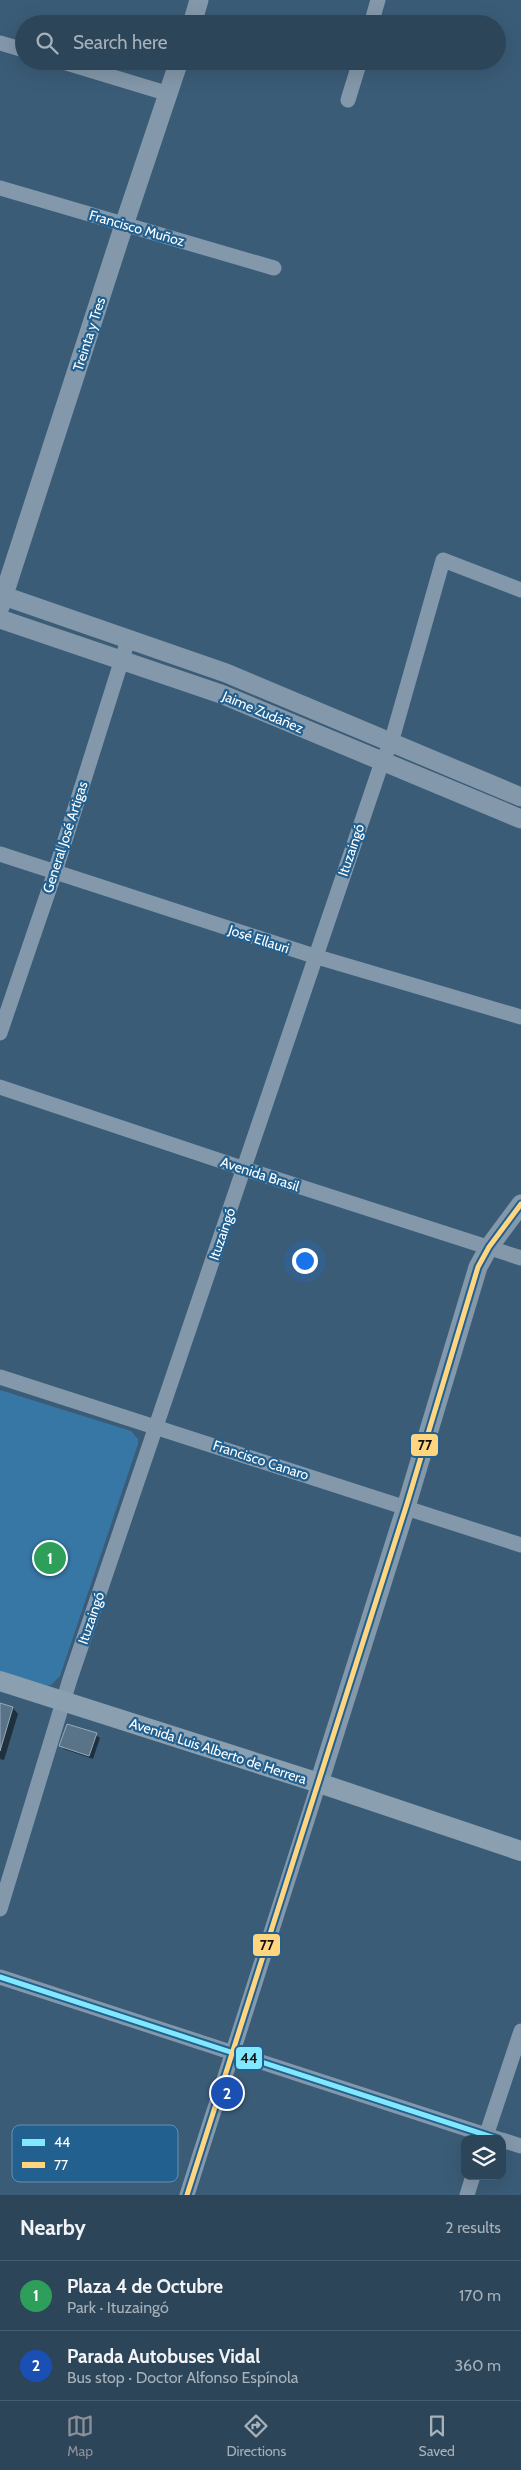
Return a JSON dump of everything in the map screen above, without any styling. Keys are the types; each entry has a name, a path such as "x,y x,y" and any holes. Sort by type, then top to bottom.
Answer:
{"main road":[{"name":"Avenida Luis Alberto de Herrera","path":"0,1681 318,1783 521,1852"}],"street":[{"path":"195,15 199,0"},
{"path":"374,15 378,0"},
{"path":"0,43 15,47"},
{"path":"90,70 169,94"},
{"name":"Treinta y Tres","path":"2,602 176,70"},
{"path":"348,100 357,70"},
{"name":"Francisco Muñoz","path":"0,188 274,268"},
{"name":"Ituzaingó","path":"0,1909 63,1701 245,1169 314,956 382,762 391,743 443,560 521,590"},
{"name":"Jaime Zudáñez","path":"2,602 128,640 226,673 521,797"},
{"name":"Jaime Zudáñez","path":"0,619 221,694 521,819"},
{"name":"General José Artigas","path":"0,1033 55,872 128,640"},
{"name":"José Ellauri","path":"0,854 314,956 521,1017"},
{"name":"Avenida Brasil","path":"0,1087 245,1169 521,1258"},
{"path":"187,2195 234,2053 406,1507 478,1267 489,1247 521,1204"},
{"name":"Francisco Canaro","path":"0,1376 521,1545"},
{"path":"0,1977 484,2135"},
{"path":"491,2135 521,2031"},
{"path":"506,2141 521,2146"},
{"path":"467,2195 472,2180"}],"shaded area":[{"path":"0,1390 131,1431 138,1439 138,1444 60,1676 51,1685 44,1686 0,1672"}],"building":[{"path":"0,1703 13,1707 0,1751"},
{"path":"67,1724 97,1733 89,1756 59,1746"}],"transit line":[{"name":"77","path":"187,2195 406,1507 478,1267 489,1247 521,1204"},
{"name":"44","path":"0,1977 486,2135"}],"place":[{"name":"Plaza 4 de Octubre","path":"50,1558"},
{"name":"Parada Autobuses Vidal","path":"227,2093"}]}
